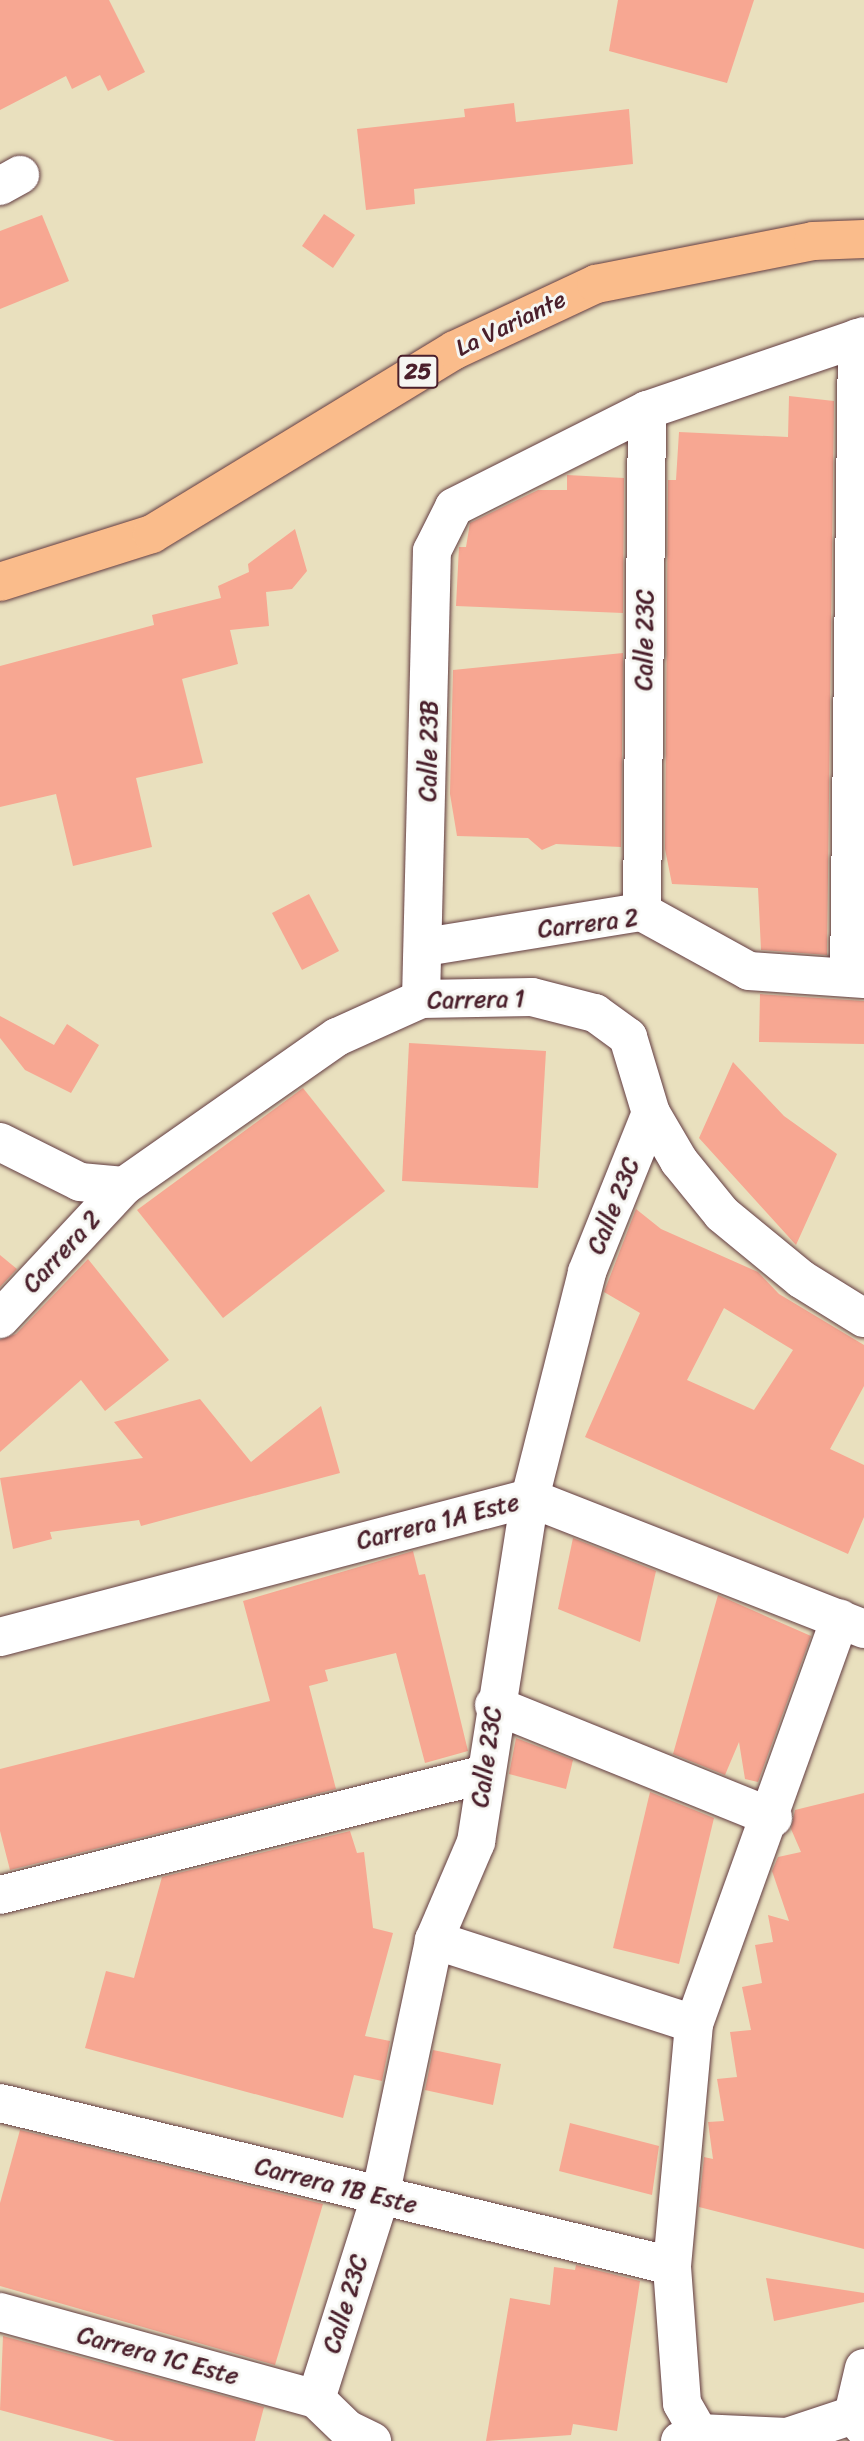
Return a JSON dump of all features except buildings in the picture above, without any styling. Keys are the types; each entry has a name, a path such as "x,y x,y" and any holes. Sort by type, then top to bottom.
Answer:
{"main road":[{"name":"La Variante","path":"0,582 152,534 455,350 596,284 813,241 864,239"}],"street":[{"path":"647,410 860,337 857,978"},
{"name":"Calle 23B","path":"421,999 425,947 432,551 454,507 647,410"},
{"name":"Calle 23C","path":"642,912 647,410"},
{"name":"Carrera 2","path":"425,947 642,912 749,971 857,978"},
{"name":"Carrera 1","path":"124,1186 337,1037 421,999 532,997 595,1013 628,1037 651,1113 679,1161 722,1214 801,1279 864,1318"},
{"name":"Calle 23C","path":"316,2399 380,2197 434,1940 476,1842 494,1705 530,1498 587,1272 651,1113"},
{"path":"0,1142 80,1182 124,1186"},
{"name":"Carrera 2","path":"0,1319 124,1186"},
{"name":"Carrera 1A Este","path":"0,1637 530,1498 852,1624"},
{"path":"852,1624 773,1818 694,2024 682,2208 671,2266 682,2403 689,2437 787,2437 858,2422 864,2368"},
{"path":"494,1705 773,1818"},
{"path":"0,1895 483,1776"},
{"path":"434,1940 694,2024"},
{"name":"Carrera 1B Este","path":"0,2103 671,2266"},
{"name":"Carrera 1C Este","path":"0,2312 316,2399"},
{"path":"316,2399 347,2429 372,2441"}]}
